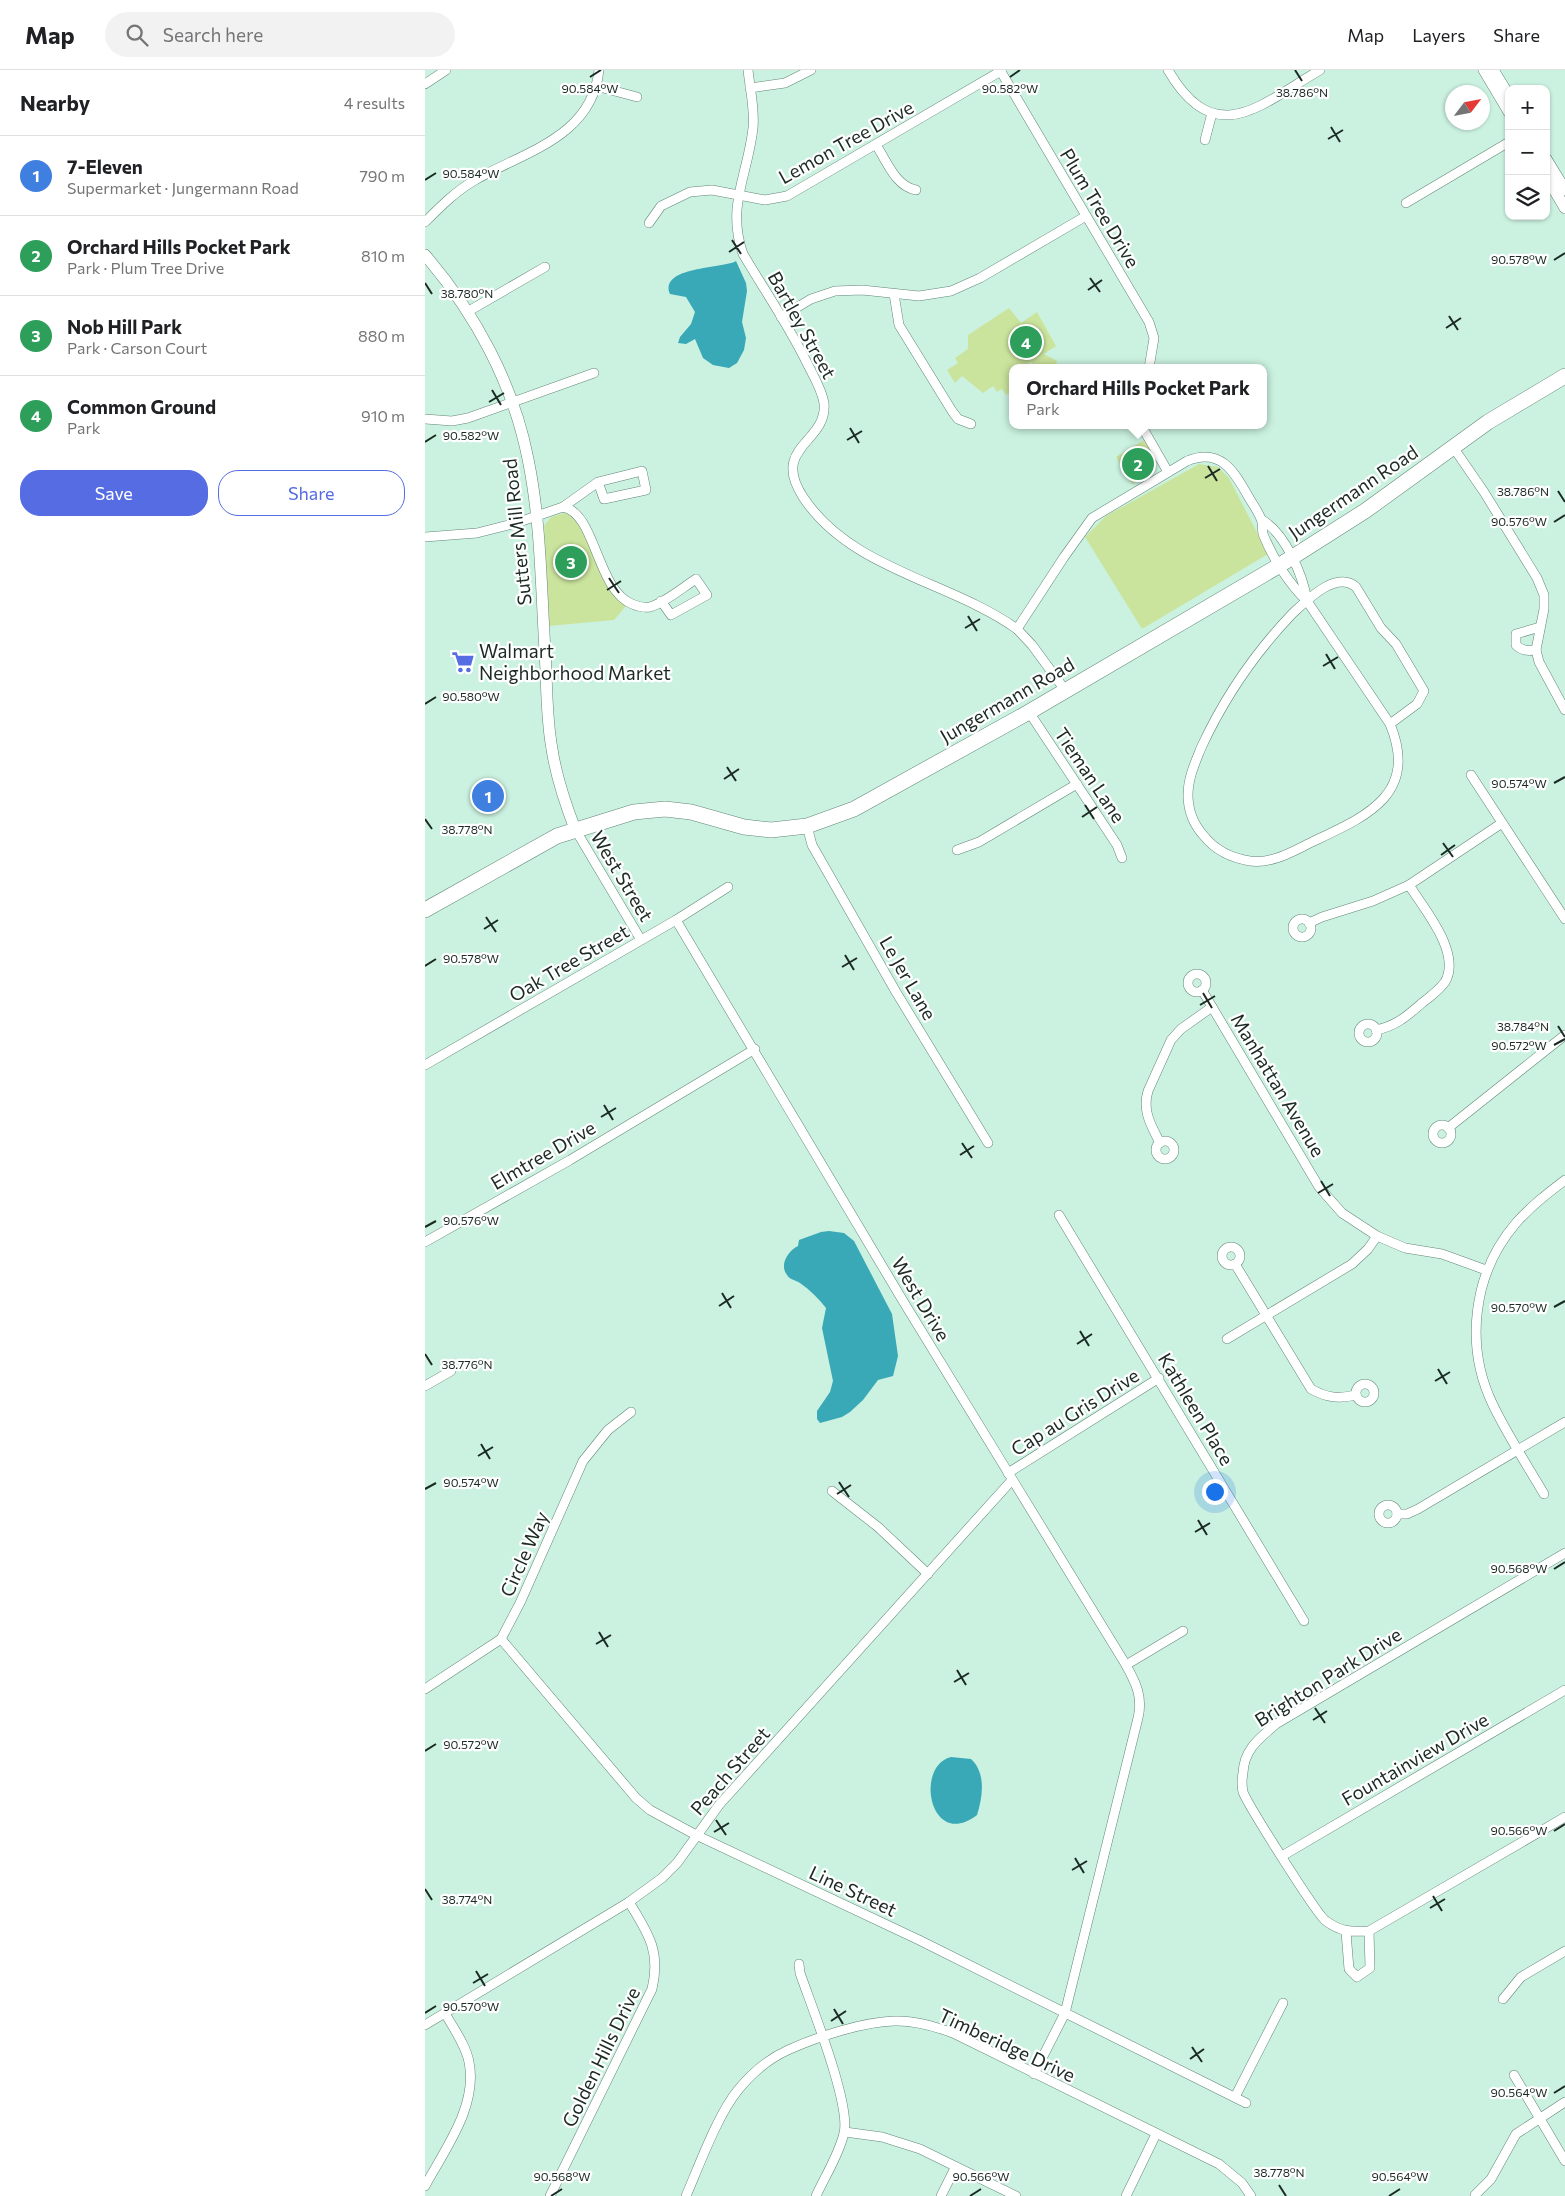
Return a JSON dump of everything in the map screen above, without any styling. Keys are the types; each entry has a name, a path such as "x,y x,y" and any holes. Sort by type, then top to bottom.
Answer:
{"main road":[{"name":"Jungermann Road","path":"425,910 536,846 575,829 637,811 665,809 691,812 744,827 771,830 807,826 854,808 1029,712 1286,561 1365,510 1488,422 1565,376"}],"street":[{"path":"425,84 446,70"},
{"path":"425,222 451,196 470,183 561,135 579,119 596,86 599,70"},
{"name":"Bartley Street","path":"748,70 753,131 738,196 735,227 743,254 781,316 814,377 824,402 823,420 801,446 793,463 795,479 803,497 827,523 873,557 960,598 1017,629 1032,645 1065,690"},
{"path":"750,88 785,83 811,70"},
{"path":"1168,70 1185,97 1193,104 1212,113 1231,115 1252,110 1320,70"},
{"path":"1484,70 1505,105"},
{"path":"1493,70 1505,90"},
{"name":"Lemon Tree Drive","path":"649,223 661,206 690,192 712,190 765,200 787,196 1000,71"},
{"name":"Plum Tree Drive","path":"1000,71 1153,330 1154,345 1150,364"},
{"path":"596,86 637,97"},
{"path":"1205,140 1212,113"},
{"path":"1406,203 1505,144"},
{"path":"876,145 899,182 905,188 915,190"},
{"path":"1550,166 1565,190"},
{"path":"1550,183 1565,208"},
{"path":"781,316 811,299 835,291 862,290 919,296 936,294 965,286 1087,216"},
{"name":"Sutters Mill Road","path":"425,255 467,312 493,357 512,401 529,461 536,516 549,662 551,748 560,785 575,829"},
{"path":"467,312 545,267"},
{"path":"894,294 899,325 952,411 958,419 971,424"},
{"path":"425,419 451,421 468,418 594,373"},
{"path":"1143,429 1168,472"},
{"path":"1453,447 1484,492 1537,578 1543,595 1544,609 1536,650 1539,662 1565,710"},
{"path":"1017,629 1092,518 1194,458 1219,460 1235,473 1262,520 1263,532 1286,561"},
{"path":"425,536 477,534 563,507 598,482 642,471 646,490 604,499 598,482"},
{"path":"563,507 574,514 591,536 608,579 622,599 636,606 649,607 696,579 707,595 671,615 661,601"},
{"path":"1262,520 1274,527 1296,590 1307,601 1390,724 1395,736 1399,758 1392,787 1380,804 1360,820 1284,856 1264,861 1236,858 1220,851 1200,832 1189,807 1189,783 1193,768 1207,735 1247,667 1280,626 1307,601 1332,584 1344,581 1356,587 1381,628 1396,644 1424,691 1417,704 1390,724"},
{"path":"1536,650 1528,651 1519,648 1516,645 1516,634 1540,627"},
{"name":"Tieman Lane","path":"1029,712 1117,844 1122,858"},
{"path":"1471,775 1565,919"},
{"path":"957,850 979,842 1077,784"},
{"path":"1309,924 1322,917 1373,901 1409,885 1502,824"},
{"name":"Le Jer Lane","path":"807,826 812,845 897,992 988,1143"},
{"name":"West Street","path":"575,829 641,940"},
{"path":"1376,1030 1399,1023 1437,991 1445,982 1451,962 1445,943 1409,885"},
{"name":"Oak Tree Street","path":"425,1065 676,920 728,887"},
{"name":"West Drive","path":"676,920 1010,1477 1126,1665 1140,1694 1141,1705 1138,1718 1065,2013"},
{"name":"Manhattan Avenue","path":"1202,990 1327,1198 1342,1213 1377,1236 1405,1248 1442,1254 1486,1270"},
{"path":"1160,1143 1147,1115 1146,1099 1148,1091 1171,1040 1181,1029 1212,1008"},
{"path":"1448,1128 1565,1035"},
{"name":"Elmtree Drive","path":"425,1242 570,1160 755,1049"},
{"path":"1544,1494 1493,1405 1479,1361 1476,1336 1477,1313 1486,1270 1515,1224 1565,1180"},
{"name":"Kathleen Place","path":"1059,1215 1304,1621"},
{"path":"1227,1339 1352,1264 1369,1249 1377,1236"},
{"path":"1235,1264 1311,1389 1328,1397 1338,1398 1356,1395"},
{"path":"425,1386 451,1372"},
{"name":"Cap au Gris Drive","path":"1010,1477 1159,1378"},
{"name":"Circle Way","path":"425,1689 501,1639 520,1603 580,1466 600,1438 631,1412"},
{"path":"1397,1514 1407,1514 1418,1509 1565,1422"},
{"name":"Peach Street","path":"425,2025 629,1902 667,1874 696,1835 779,1739 928,1574 1010,1477"},
{"path":"831,1491 878,1527 928,1574"},
{"name":"Brighton Park Drive","path":"1346,1932 1324,1920 1282,1856 1243,1791 1243,1772 1246,1757 1252,1745 1276,1724 1565,1552"},
{"path":"1126,1665 1183,1631"},
{"name":"Line Street","path":"501,1639 635,1798 650,1810 696,1835 882,1923 1246,2103"},
{"name":"Fountainview Drive","path":"1282,1856 1565,1690"},
{"path":"1369,1931 1370,1968 1357,1977 1349,1969 1346,1932 1369,1931 1565,1817"},
{"name":"Golden Hills Drive","path":"550,2196 652,1989 655,1976 652,1941 629,1902"},
{"path":"1503,1999 1521,1977 1565,1951"},
{"path":"799,1964 800,1974 845,2115 845,2132 816,2196"},
{"path":"1235,2097 1283,2002"},
{"path":"425,2186 467,2108 471,2081 467,2054 445,2013"},
{"path":"1034,2074 1065,2013"},
{"name":"Timberidge Drive","path":"686,2196 723,2116 738,2090 752,2074 787,2050 822,2038 879,2023 895,2021 924,2024 953,2034 1219,2164 1242,2184 1251,2196"},
{"path":"1514,2075 1565,2161"},
{"path":"1475,2195 1491,2180 1516,2134 1565,2102"},
{"path":"845,2132 882,2136 920,2150 1016,2196"},
{"path":"1126,2196 1156,2134"},
{"path":"941,2196 955,2168"}],"green space":[{"path":"1009,308 1021,323 1037,312 1056,346 1044,354 1057,361 1056,364 1033,364 1031,362 1028,364 1009,364 1009,393 1006,395 1002,389 997,392 993,386 983,393 962,376 955,383 947,370 958,363 955,358 968,349 968,335"},
{"path":"1144,440 1152,456 1154,466 1148,474 1132,484 1116,457"},
{"path":"1199,464 1218,467 1229,478 1268,554 1142,629 1085,537 1106,516"},
{"path":"564,513 572,517 584,534 607,586 615,597 626,606 614,620 549,626 544,526 551,517"}],"water":[{"path":"736,261 746,283 747,291 742,322 746,338 744,350 737,363 729,368 713,365 703,358 695,339 686,344 678,343 680,337 691,324 695,312 686,297 670,294 669,285 674,278 683,273"},
{"path":"829,1231 844,1233 854,1241 892,1314 898,1356 893,1376 878,1380 863,1400 850,1412 842,1417 820,1423 817,1419 817,1411 830,1392 833,1381 822,1328 826,1308 807,1289 788,1277 784,1263 791,1251 798,1246 799,1240"},
{"path":"951,1757 971,1759 976,1765 981,1778 982,1793 977,1815 961,1823 948,1822 938,1815 933,1803 931,1789 933,1775 940,1764"}],"place":[{"name":"Common Ground","path":"1026,342"},
{"name":"Orchard Hills Pocket Park","path":"1138,464"},
{"name":"Nob Hill Park","path":"571,562"},
{"name":"Walmart Neighborhood Market","path":"463,662"},
{"name":"7-Eleven","path":"488,796"}]}
